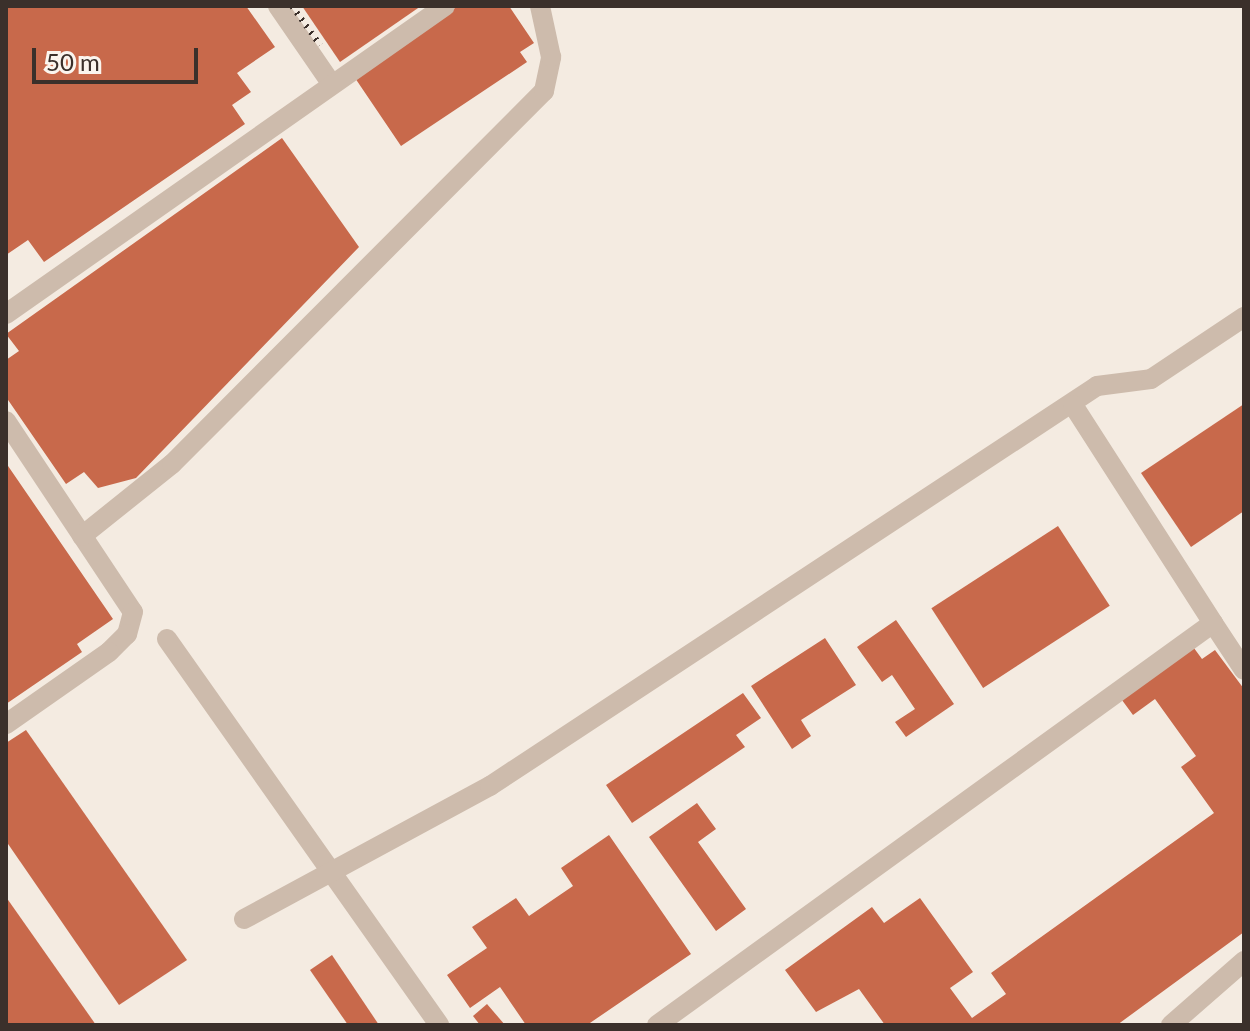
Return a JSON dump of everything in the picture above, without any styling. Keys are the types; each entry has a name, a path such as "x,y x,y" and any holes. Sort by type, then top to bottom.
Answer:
{"lane":[{"path":"278,6 331,83"},
{"path":"6,314 331,83 445,6"},
{"path":"82,536 172,464 544,91 551,57 540,6"},
{"path":"244,919 333,866 394,842 490,786 1073,405 1097,386 1151,379 1244,317"},
{"path":"1073,405 1244,670"},
{"path":"6,421 133,612 133,623 109,652 6,724"},
{"path":"657,1025 1213,623"},
{"path":"167,639 291,823 333,866 439,1025"},
{"path":"1171,1025 1244,961"}],"building":[{"path":"6,6 246,6 275,47 237,73 251,92 232,105 245,124 44,262 28,240 6,255"},
{"path":"302,6 421,6 340,62"},
{"path":"458,6 509,6 534,43 520,52 527,62 401,146 353,75"},
{"path":"282,138 359,247 136,478 98,488 84,472 66,484 6,397 6,360 19,351 6,334"},
{"path":"1244,404 1244,511 1191,547 1141,473"},
{"path":"6,463 113,619 77,644 82,652 6,704"},
{"path":"1058,526 1110,606 983,688 931,608"},
{"path":"896,620 954,704 906,737 895,722 915,709 892,675 882,682 857,647"},
{"path":"825,638 856,685 801,720 811,736 792,749 751,686"},
{"path":"1191,644 1202,659 1215,650 1244,689 1244,932 1117,1025 885,1025 859,989 816,1012 785,970 872,907 884,923 920,898 973,972 950,988 972,1018 1006,994 991,973 1214,813 1181,767 1196,756 1155,699 1133,715 1119,696"},
{"path":"743,693 761,718 736,735 745,747 632,823 606,785"},
{"path":"26,730 187,960 119,1005 6,841 6,743"},
{"path":"697,803 716,829 698,842 746,909 716,931 649,837"},
{"path":"609,835 691,954 587,1025 526,1025 500,987 470,1008 447,975 487,948 472,927 516,898 529,916 573,886 561,868"},
{"path":"6,897 96,1025 6,1025"},
{"path":"332,955 379,1025 348,1025 310,970"},
{"path":"487,1004 505,1025 480,1025 473,1016"}],"railway":[{"path":"292,6 320,45"}]}
